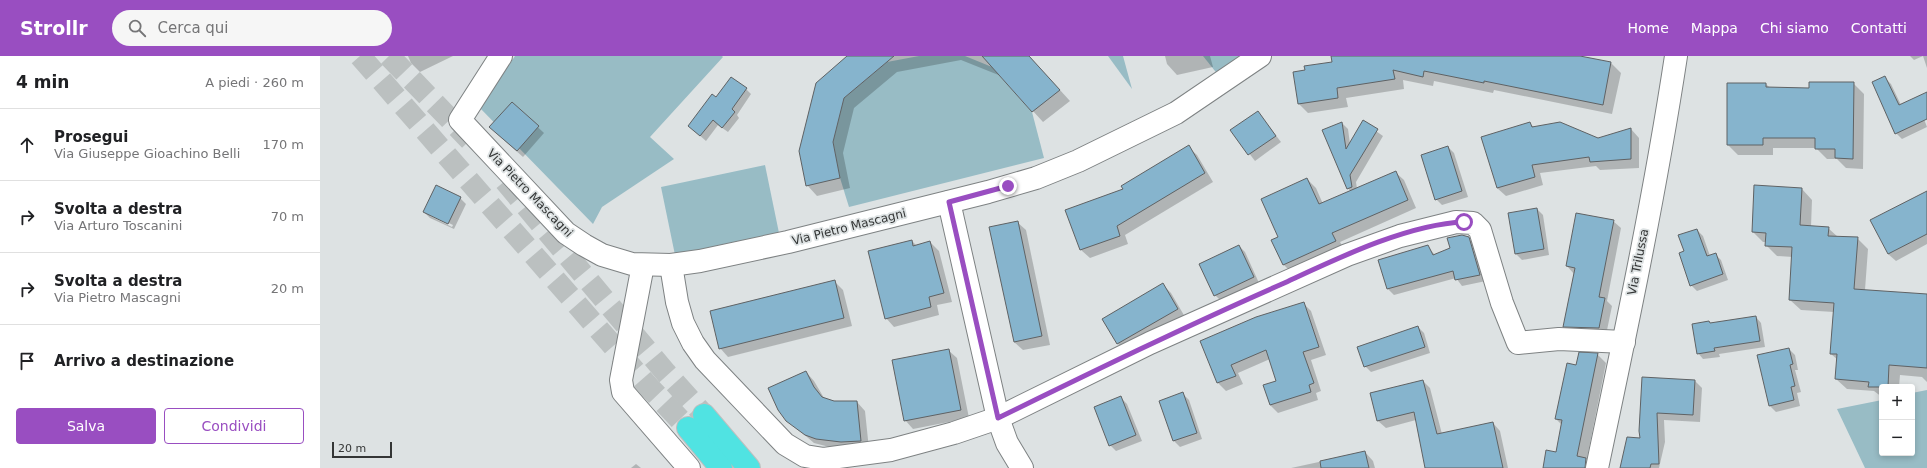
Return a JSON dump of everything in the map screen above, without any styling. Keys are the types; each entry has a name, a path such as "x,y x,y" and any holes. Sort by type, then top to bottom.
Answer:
{"highway":[{"path":"721,468 696,421 749,468"}],"street":[{"name":"Via Pietro Mascagni","path":"502,56 460,120 566,233 602,256 620,262 643,265 672,265 700,261 788,242 1028,181 1078,161 1176,113 1260,56"},
{"name":"Via Trilussa","path":"1597,468 1624,342 1665,130 1676,56"},
{"path":"949,202 998,418 1007,443 1022,468"},
{"path":"672,265 676,296 683,323 699,352 781,440 798,453 805,456 824,459 871,453 929,441 998,418 1150,343 1347,255 1400,236 1456,222 1473,223 1480,230 1502,303 1518,343 1559,339 1624,342"},
{"path":"643,265 621,380 623,392 689,468"}],"shaded area":[{"path":"515,56 723,57 650,137 674,159 602,207 593,224 480,108"},
{"path":"919,56 965,56 992,67 1032,112 1044,158 849,207 840,178 833,142 844,98 887,62"},
{"path":"1108,56 1123,56 1132,89"},
{"path":"1203,56 1250,56 1219,76"},
{"path":"765,165 779,233 675,255 661,187"},
{"path":"1927,390 1927,468 1865,468 1837,409 1879,401 1879,456 1915,456 1915,392"}],"building":[{"path":"847,56 894,56 844,98 833,142 840,178 806,186 799,151 816,83"},
{"path":"982,56 1029,56 1060,90 1032,112"},
{"path":"1331,56 1580,56 1611,62 1603,105 1484,81 1484,83 1424,71 1423,77 1393,70 1395,79 1337,88 1338,98 1298,104 1293,72 1305,70 1304,66 1332,62"},
{"path":"1885,76 1899,105 1927,92 1927,119 1895,134 1872,82"},
{"path":"731,77 747,88 732,109 735,112 722,128 713,120 700,136 688,126 712,94 716,97"},
{"path":"1809,82 1854,82 1853,159 1835,158 1835,149 1815,149 1815,138 1763,138 1763,145 1727,145 1727,83 1766,83 1766,87 1809,88"},
{"path":"512,102 539,126 517,151 489,127"},
{"path":"1258,111 1276,136 1248,155 1230,130"},
{"path":"1363,120 1378,129 1350,175 1352,187 1347,189 1322,130 1342,122 1346,149"},
{"path":"1530,122 1532,127 1560,122 1598,138 1631,128 1631,159 1590,162 1589,157 1532,165 1535,177 1497,188 1481,137"},
{"path":"1189,145 1205,173 1117,226 1120,236 1080,250 1065,210 1123,189 1121,186"},
{"path":"1448,146 1462,191 1435,200 1421,155"},
{"path":"1396,171 1408,200 1332,233 1336,241 1283,265 1271,240 1278,237 1261,199 1307,178 1319,204"},
{"path":"436,185 461,197 448,224 423,212"},
{"path":"1754,185 1802,188 1800,225 1829,227 1828,236 1858,237 1854,289 1927,294 1927,368 1889,365 1888,384 1879,384 1879,387 1868,387 1869,382 1835,379 1837,354 1830,354 1834,303 1789,300 1792,247 1765,246 1766,233 1752,232"},
{"path":"1927,191 1927,234 1888,254 1870,220"},
{"path":"1537,208 1544,249 1515,254 1508,213"},
{"path":"1576,213 1614,220 1599,297 1605,298 1599,328 1563,327 1575,268 1566,266"},
{"path":"1018,221 1042,336 1014,342 989,227"},
{"path":"1697,229 1707,256 1716,253 1723,274 1690,286 1679,253 1684,251 1678,235"},
{"path":"1462,235 1469,237 1480,275 1455,280 1453,271 1387,289 1378,260 1428,245 1433,255 1450,248 1447,238"},
{"path":"912,240 913,246 930,241 944,293 929,297 931,307 885,319 868,251"},
{"path":"1239,245 1254,277 1214,296 1199,264"},
{"path":"835,280 844,318 719,349 710,311"},
{"path":"1163,283 1178,309 1117,344 1102,319"},
{"path":"1304,302 1319,347 1303,352 1314,383 1309,385 1311,392 1270,405 1263,385 1276,381 1266,350 1231,365 1236,376 1217,383 1200,341 1256,317"},
{"path":"1756,316 1760,341 1714,348 1715,351 1697,354 1692,324 1709,321 1710,323"},
{"path":"1418,326 1425,347 1364,367 1357,347"},
{"path":"1789,348 1793,364 1790,365 1795,386 1791,387 1794,400 1769,406 1757,355"},
{"path":"949,349 961,410 904,421 892,360"},
{"path":"1579,352 1598,353 1577,456 1586,458 1585,468 1543,468 1546,450 1556,452 1562,420 1555,419 1567,363 1576,365"},
{"path":"806,371 814,387 822,397 834,401 857,401 861,441 841,442 816,439 805,435 786,421 778,410 768,388"},
{"path":"1642,377 1695,380 1693,415 1657,413 1659,464 1651,464 1650,468 1620,468 1627,437 1640,438 1639,431"},
{"path":"1423,380 1437,434 1493,422 1503,468 1425,468 1414,412 1377,421 1370,393"},
{"path":"1183,392 1197,433 1173,441 1159,401"},
{"path":"1121,396 1136,435 1109,446 1094,407"},
{"path":"1365,451 1369,468 1321,468 1320,461"}],"tunnel":[{"path":"360,56 649,387 688,428"},
{"path":"389,56 470,140"},
{"path":"505,181 666,373 704,415"}],"route":[{"path":"1008,186 949,202 998,418 1150,343 1347,255 1415,231 1456,222 1464,222"}]}
